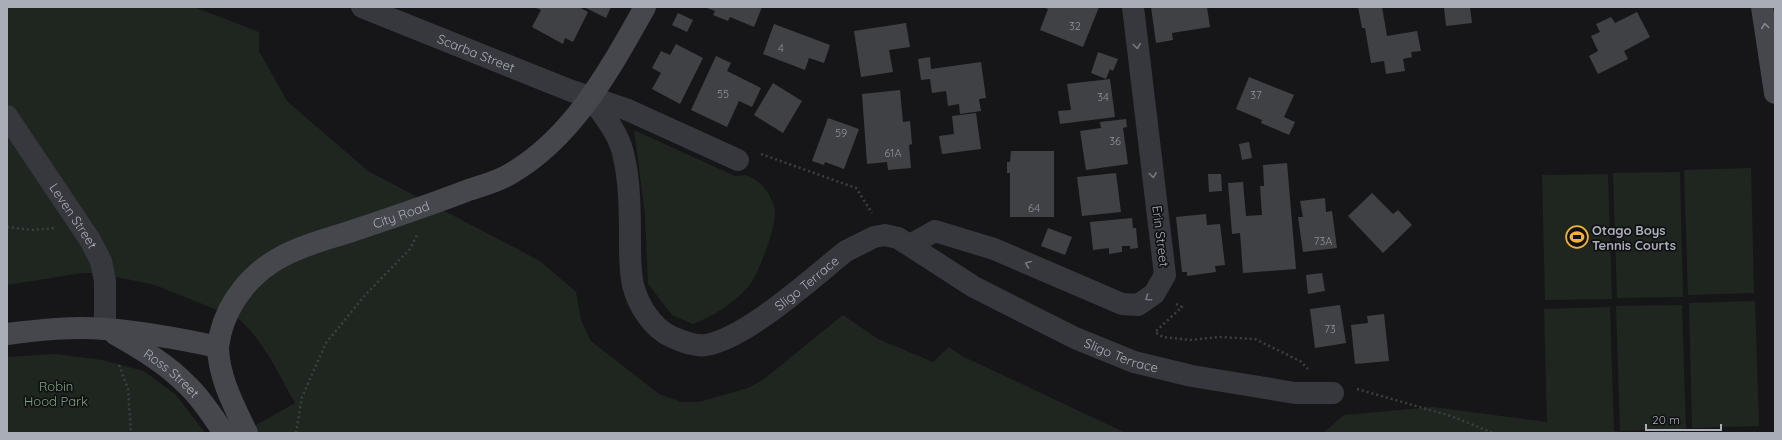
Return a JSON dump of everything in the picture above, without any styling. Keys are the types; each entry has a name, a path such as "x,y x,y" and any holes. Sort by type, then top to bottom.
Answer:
{"street":[{"name":"Scarba Street","path":"362,7 591,98"},
{"name":"City Road","path":"247,433 223,379 218,347 223,324 236,297 248,282 282,256 331,237 432,204 508,175 524,165 543,150 591,98 611,67 645,7"},
{"name":"Erin Street","path":"910,245 935,231 994,249 1122,304 1138,305 1154,294 1166,275 1132,7"},
{"path":"1762,7 1775,93"},
{"path":"591,98 628,110 738,160"},
{"name":"Sligo Terrace","path":"591,98 615,133 623,152 628,186 633,285 643,308 653,323 665,334 690,344 705,345 720,341 749,326 846,251 863,241 884,235 898,238 974,287 1075,338 1134,362 1192,376 1295,393 1333,393"},
{"name":"Leven Street","path":"7,116 80,224 101,261 105,281 105,329"},
{"name":"Ross Street","path":"105,329 147,352 168,368 189,387 224,433"},
{"name":"Ross Street","path":"7,334 29,331 105,329 185,340 218,347"}],"path":[{"path":"738,160 760,153 856,188 884,235"},
{"path":"296,433 302,397 326,344 366,294 410,249 432,204"},
{"path":"7,227 32,230 80,224"},
{"path":"1155,332 1163,337 1190,340 1220,337 1255,339 1300,360 1333,393 1353,388 1451,416 1493,433"},
{"path":"118,362 128,389 131,433"}],"green space":[{"path":"7,7 194,7 259,32 259,51 287,101 368,171 540,261 576,292 581,320 591,341 659,394 681,402 699,402 748,388 764,379 843,315 878,339 933,362 949,347 962,356 1126,433 242,433 295,403 262,345 254,334 237,318 155,285 97,273 83,273 7,285"},
{"path":"634,130 735,176 744,175 750,177 760,183 768,193 775,210 775,217 770,238 757,272 748,287 729,304 693,324 672,315 648,284 645,215"},
{"path":"1751,168 1754,293 1688,295 1684,170"},
{"path":"1680,172 1683,297 1617,298 1613,173"},
{"name":"Otago Boys Tennis Courts","path":"1608,174 1612,299 1545,300 1542,175"},
{"path":"1755,301 1759,426 1692,428 1689,303"},
{"path":"1682,305 1686,429 1620,431 1616,306"},
{"path":"1610,307 1614,431 1629,433 1323,433 1344,415 1433,407 1547,422 1544,309"},
{"name":"Robin Hood Park","path":"55,354 102,360 144,371 176,395 205,433 7,433 7,357"}],"building":[{"path":"534,7 579,7 588,12 573,42 565,38 563,44 532,27 541,10"},
{"path":"584,7 611,7 606,18"},
{"path":"704,7 762,7 754,27 730,17 728,21 713,15 715,11"},
{"path":"1043,7 1099,7 1083,47 1040,30 1048,9"},
{"path":"1151,7 1207,7 1210,27 1172,33 1173,40 1156,43"},
{"path":"1358,7 1382,7 1387,36 1417,31 1421,51 1411,52 1412,57 1403,59 1405,71 1386,74 1384,61 1371,63 1365,28 1362,28"},
{"path":"1444,7 1470,7 1472,23 1446,26"},
{"path":"1637,12 1650,37 1624,51 1628,59 1598,74 1589,56 1598,51 1591,36 1600,32 1596,24 1611,17 1615,23"},
{"path":"678,13 693,20 687,32 672,25"},
{"path":"906,23 910,47 889,50 893,72 861,77 854,31"},
{"path":"774,24 830,45 824,63 809,58 805,70 763,54"},
{"path":"676,44 703,58 680,104 652,89 661,73 652,68 661,51 670,55"},
{"path":"1098,52 1118,59 1113,71 1110,69 1106,79 1091,73"},
{"path":"716,56 731,63 727,71 761,88 752,107 739,101 727,127 691,110"},
{"path":"930,57 931,69 981,62 986,98 979,99 981,111 960,114 959,104 948,106 946,91 932,93 930,79 921,80 918,59"},
{"path":"1249,77 1294,95 1284,117 1295,122 1289,135 1261,123 1262,120 1236,109"},
{"path":"1110,79 1115,117 1060,124 1058,111 1071,110 1067,84"},
{"path":"773,83 802,101 783,133 754,115"},
{"path":"900,90 903,122 910,121 912,144 909,145 911,168 888,170 887,162 867,164 862,94"},
{"path":"976,113 981,149 942,154 939,136 954,134 952,116"},
{"path":"828,118 859,129 844,169 825,162 824,165 812,161"},
{"path":"1126,119 1127,127 1123,128 1128,164 1086,170 1080,131 1101,128 1100,122"},
{"path":"1249,142 1252,158 1242,160 1239,144"},
{"path":"1011,151 1054,151 1054,217 1010,217 1010,173 1007,173 1007,162 1010,162"},
{"path":"1287,163 1296,269 1243,273 1240,233 1232,234 1228,183 1243,182 1246,216 1262,215 1260,186 1264,186 1263,165"},
{"path":"1116,173 1121,212 1082,216 1077,177"},
{"path":"1208,174 1221,174 1222,191 1209,192"},
{"path":"1372,193 1393,214 1398,210 1412,225 1383,253 1348,216"},
{"path":"1325,198 1326,212 1332,211 1337,248 1303,252 1298,217 1303,217 1300,201"},
{"path":"1206,214 1207,225 1220,224 1225,265 1215,266 1216,272 1187,276 1187,272 1182,272 1176,217"},
{"path":"1132,218 1133,228 1136,228 1138,248 1130,249 1130,246 1122,246 1122,252 1109,254 1109,248 1093,250 1090,222"},
{"path":"1048,228 1072,237 1065,255 1041,246"},
{"path":"1322,273 1325,291 1308,294 1306,275"},
{"path":"1340,305 1346,343 1315,348 1310,309"},
{"path":"1384,314 1389,361 1355,364 1351,325 1368,323 1367,316"}],"place":[{"name":"Otago Boys Tennis Courts","path":"1577,237"}]}
